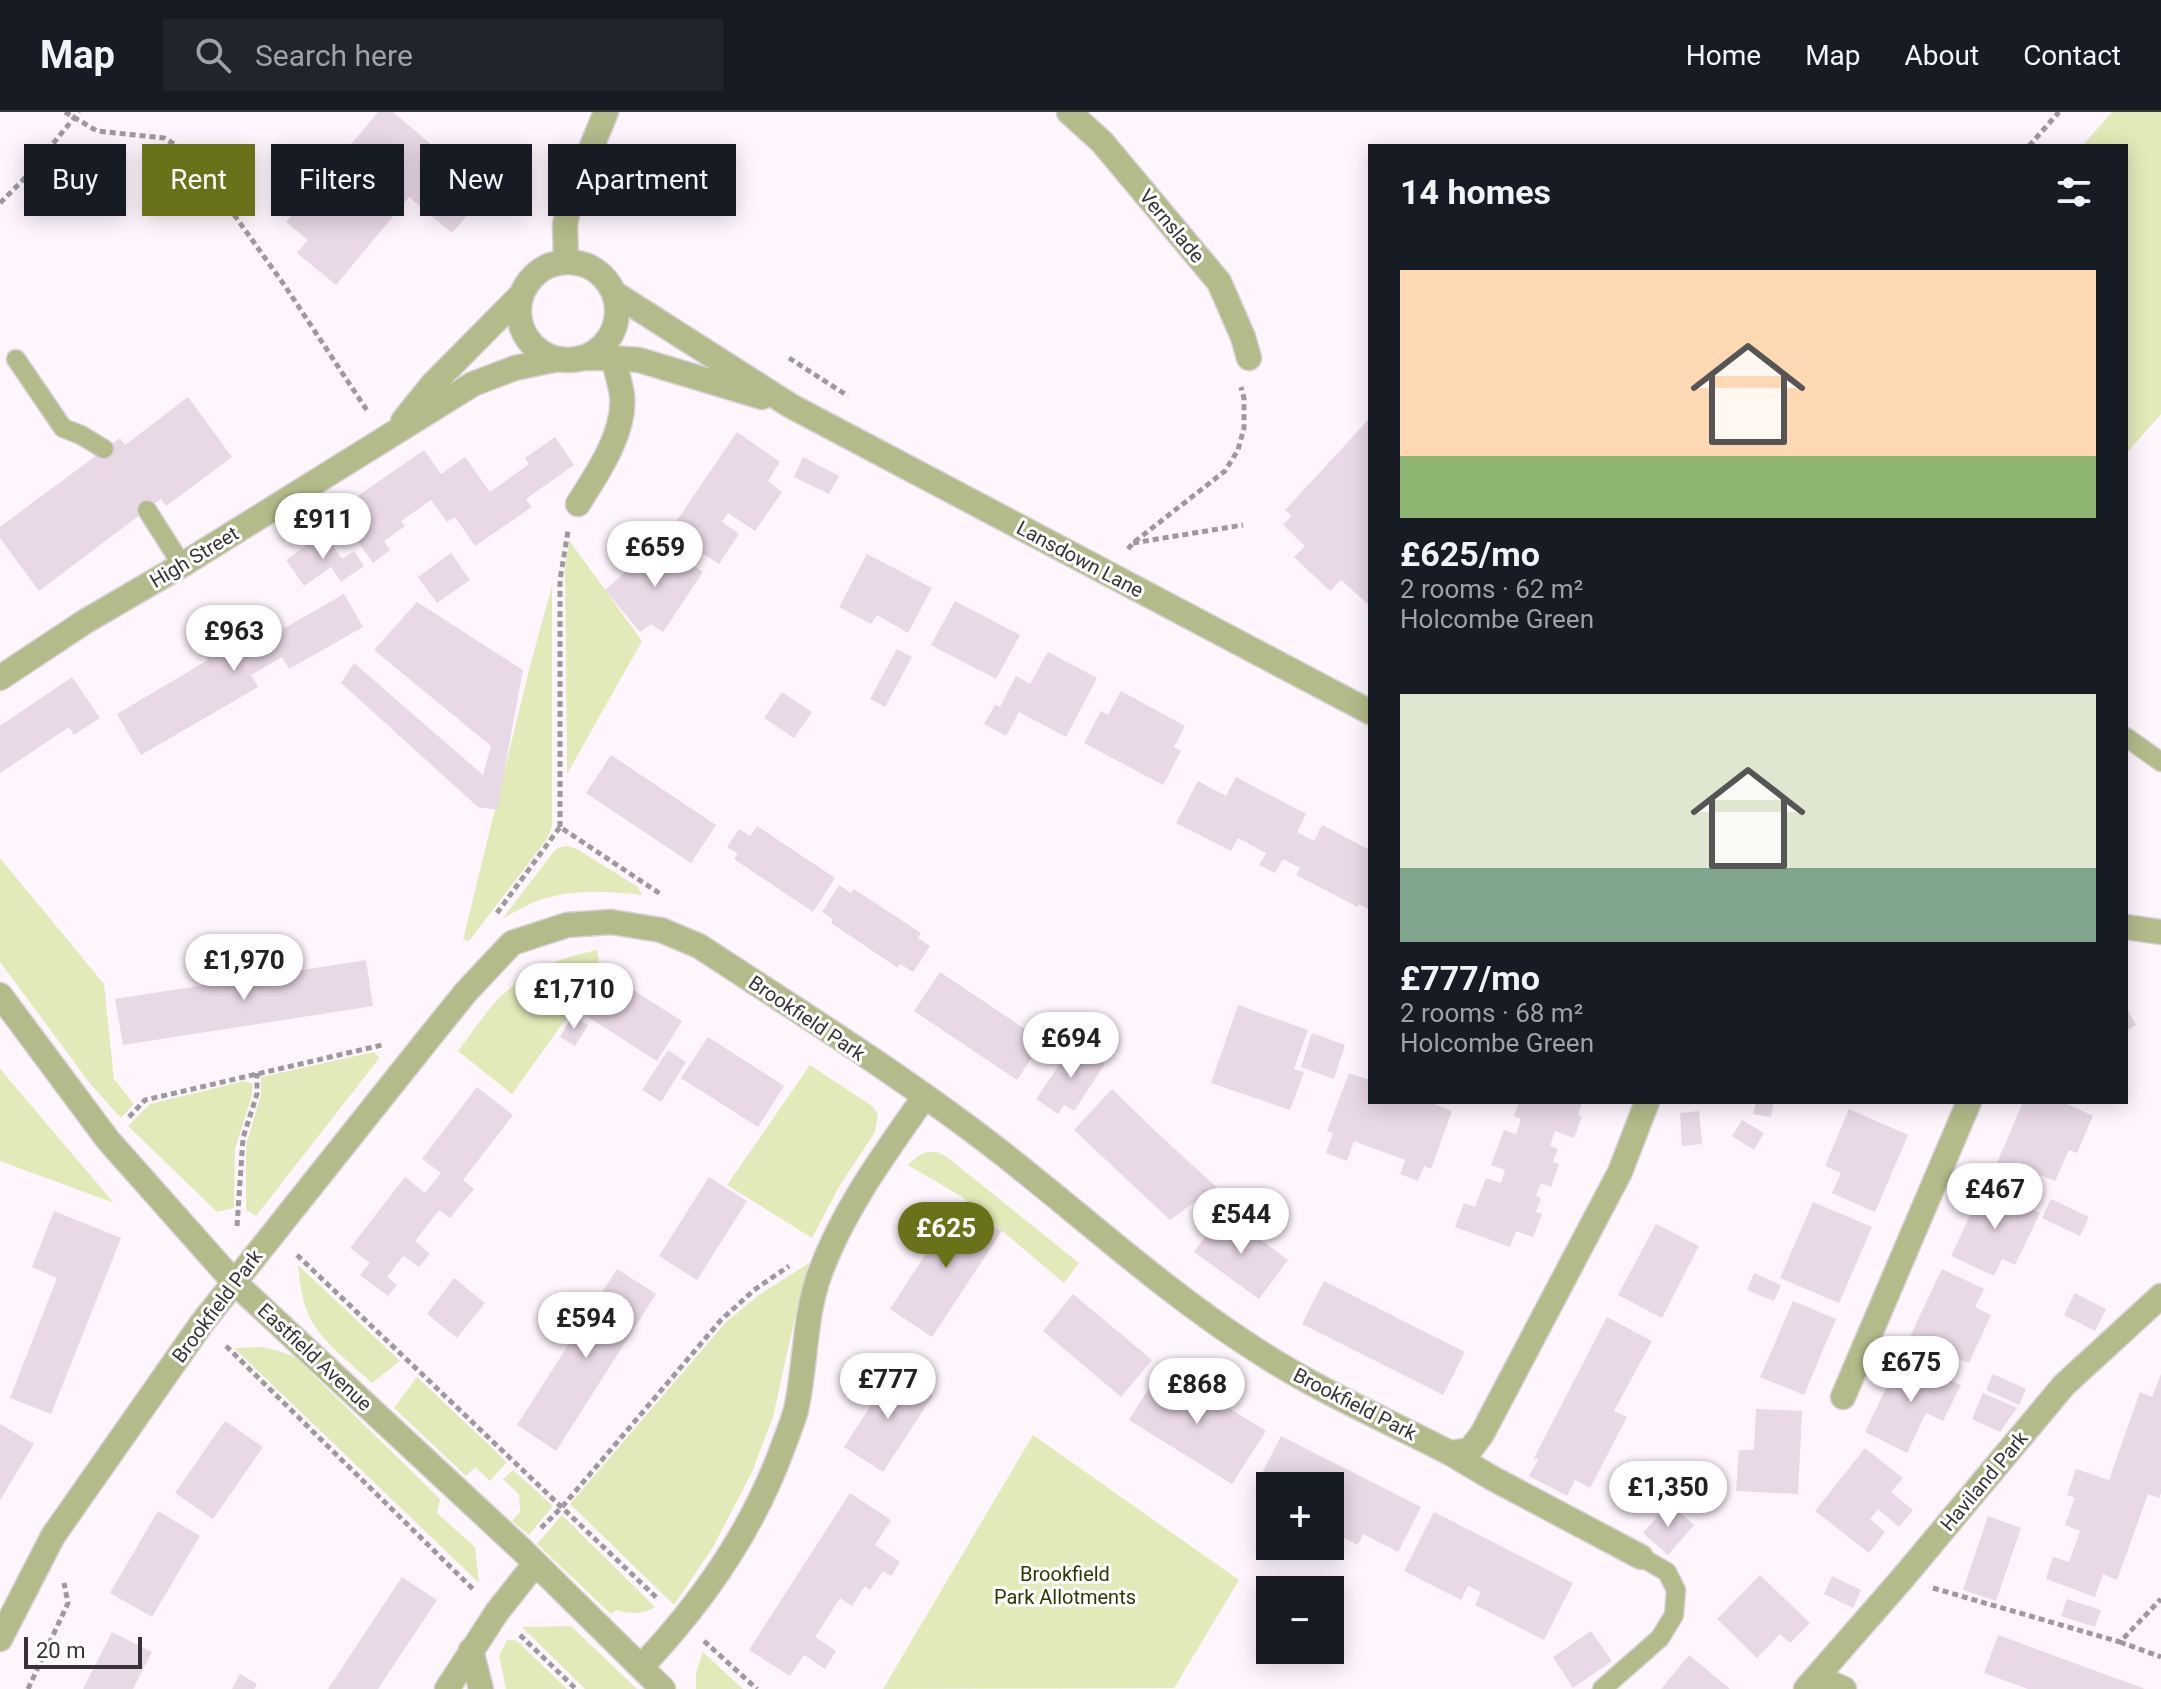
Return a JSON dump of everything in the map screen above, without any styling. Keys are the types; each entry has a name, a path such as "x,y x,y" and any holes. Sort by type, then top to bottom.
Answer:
{"street":[{"path":"566,261 565,224 571,197 606,112"},
{"name":"Vernslade","path":"1069,112 1102,142 1219,282 1246,347"},
{"path":"566,261 583,264 598,272 614,293 617,309 614,326 606,341 594,352 568,359 543,353 530,342 522,328 519,312 521,295 527,283 550,265 566,261"},
{"name":"Lansdown Lane","path":"614,293 791,406 1368,711"},
{"name":"High Street","path":"388,439 432,385 521,295"},
{"path":"578,504 605,461 622,410 622,394 613,358"},
{"name":"High Street","path":"0,678 86,621 388,439 473,384 515,368 568,359"},
{"name":"Lansdown Lane","path":"568,359 639,360 791,406"},
{"name":"Brookfield Park","path":"0,1639 53,1536 202,1323 458,1003 512,943 567,925 611,922 661,930 699,946 925,1096 1186,1301 1251,1347 1300,1377 1450,1453 1641,1557"},
{"path":"2128,927 2161,932"},
{"name":"Eastfield Avenue","path":"0,995 108,1140 234,1282 528,1557 663,1689"},
{"path":"641,1667 683,1622 751,1522 778,1462 795,1411 818,1277 834,1238 866,1181 925,1096"},
{"path":"1450,1453 1470,1450 1482,1434 1620,1172 1646,1104"},
{"path":"1843,1397 1968,1104"},
{"name":"Haviland Park","path":"1812,1683 2064,1385 2161,1296"},
{"path":"447,1689 528,1557"},
{"path":"471,1650 481,1689"},
{"name":"Haviland Park","path":"1812,1683 1844,1689"}],"lane":[{"path":"16,359 63,428 104,449"},
{"path":"147,510 182,565"},
{"path":"2128,738 2161,762"},
{"path":"1602,1689 1660,1638 1674,1615 1676,1590 1667,1572 1641,1557"}],"path":[{"path":"65,112 97,131 164,138 195,160 388,439"},
{"path":"0,203 79,112"},
{"path":"2031,144 2059,112"},
{"path":"1125,553 1133,543 1225,471 1238,450 1244,428 1244,398 1236,370 1246,347"},
{"path":"560,827 560,580 568,528 578,504"},
{"path":"1133,543 1243,525"},
{"path":"126,1120 145,1100 394,1042"},
{"path":"257,1073 257,1094 243,1138 237,1232 282,1272 295,1253 757,1689"},
{"path":"528,1557 562,1507 721,1320 754,1290 790,1265"},
{"path":"202,1323 576,1689"},
{"path":"28,1689 68,1603 53,1536"},
{"path":"1902,1579 2120,1642 2161,1657"},
{"path":"2120,1642 2161,1599"}],"green space":[{"path":"2112,112 2161,112 2161,414 2128,452 2128,144 2084,144"},
{"path":"569,540 642,641 567,774 565,570"},
{"path":"552,586 552,827 547,839 469,941 463,940 530,666"},
{"path":"568,846 638,887 642,895 580,892 555,896 503,918 555,850"},
{"path":"0,858 104,984 114,1079 134,1104 121,1118 92,1086 0,962"},
{"path":"597,950 600,971 512,1094 458,1051 501,996 522,979 546,966"},
{"path":"374,1052 379,1057 377,1061 256,1216 246,1210 246,1146 261,1094 261,1077"},
{"path":"810,1065 872,1106 878,1114 875,1132 840,1185 812,1238 727,1185"},
{"path":"0,1068 6,1076 114,1203 0,1161"},
{"path":"244,1081 253,1084 235,1149 234,1208 217,1212 128,1126 150,1104"},
{"path":"927,1152 937,1152 947,1157 1079,1263 1064,1283 962,1197 908,1165"},
{"path":"809,1263 773,1417 752,1472 713,1547 674,1605 570,1504 726,1322 759,1295"},
{"path":"298,1265 400,1361 372,1383 339,1353 316,1329 308,1314"},
{"path":"261,1347 295,1357 440,1499 437,1513 475,1547 479,1583 234,1348"},
{"path":"417,1377 507,1462 490,1481 475,1467 466,1476 394,1408"},
{"name":"Brookfield Park Allotments","path":"1033,1435 1239,1580 1174,1688 883,1689"},
{"path":"513,1470 553,1506 529,1535 512,1521 520,1512 519,1494 503,1479"},
{"path":"562,1515 655,1607 641,1613 616,1610 611,1614 537,1544"},
{"path":"571,1626 637,1689 585,1689 522,1627"},
{"path":"507,1640 518,1642 567,1689 506,1689 499,1656"},
{"path":"703,1652 743,1689 696,1689 696,1673"}],"building":[{"path":"378,112 393,112 431,144 420,144 420,206 409,197 404,203 404,144 351,144"},
{"path":"291,216 393,216 336,285 297,253 308,240 286,222"},
{"path":"432,216 467,216 452,233"},
{"path":"188,397 232,457 166,506 161,499 39,591 0,538 0,527 120,438 125,445"},
{"path":"1368,420 1368,604 1341,580 1330,591 1294,557 1305,546 1283,525 1291,516 1285,510"},
{"path":"737,432 780,462 768,481 782,492 755,531 728,513 722,522 739,534 719,564 702,553 696,559 665,538"},
{"path":"555,437 574,465 526,499 532,507 475,546 455,517 447,522 431,500 401,521 405,526 384,541 390,550 373,563 336,511 424,450 441,474 465,457 490,492 529,464 525,458"},
{"path":"803,457 839,476 829,494 794,477"},
{"path":"324,533 342,559 354,551 364,566 341,582 331,567 304,586 286,560"},
{"path":"660,543 703,572 663,632 651,624 640,632 605,590 636,563 642,570"},
{"path":"451,553 470,580 437,603 418,577"},
{"path":"867,554 932,588 908,633 877,615 871,624 839,607"},
{"path":"344,594 363,627 289,669 282,657 251,675 258,687 141,755 117,714 273,617 281,630"},
{"path":"955,601 1020,635 996,679 931,645"},
{"path":"417,602 523,670 497,810 478,807 341,683 354,663 483,775 491,746 374,650"},
{"path":"897,649 912,657 885,707 870,699"},
{"path":"1048,652 1097,678 1066,737 1019,712 1006,736 984,724 995,705 1000,707 1016,676 1030,684"},
{"path":"72,677 100,718 74,735 69,727 0,773 0,726"},
{"path":"1121,691 1185,726 1174,747 1181,751 1163,785 1084,743 1101,711 1108,715"},
{"path":"782,692 812,712 794,738 764,718"},
{"path":"611,755 716,825 691,863 586,793"},
{"path":"1236,777 1306,814 1297,832 1314,841 1322,825 1368,849 1368,909 1359,904 1358,907 1296,875 1300,868 1283,859 1275,873 1259,865 1266,853 1238,838 1231,851 1176,823 1198,781 1226,796"},
{"path":"757,826 835,878 813,912 734,859 738,854 727,847 739,829 750,836"},
{"path":"839,885 851,893 854,889 921,933 918,938 930,946 913,972 900,964 898,968 831,923 833,919 822,912"},
{"path":"366,960 373,1006 123,1045 115,999"},
{"path":"605,972 682,1021 657,1061 580,1012"},
{"path":"940,972 1043,1041 1017,1080 914,1011"},
{"path":"1238,1005 1308,1030 1294,1069 1304,1072 1290,1110 1211,1083"},
{"path":"2128,1011 2136,1025 2128,1030"},
{"path":"573,1015 588,1025 575,1046 560,1037"},
{"path":"1312,1033 1345,1045 1334,1079 1301,1067"},
{"path":"708,1037 784,1086 758,1127 681,1078"},
{"path":"1074,1043 1105,1064 1074,1111 1064,1105 1058,1114 1036,1099"},
{"path":"668,1050 686,1062 661,1102 642,1090"},
{"path":"1349,1073 1368,1079 1368,1104 1434,1104 1452,1111 1431,1169 1424,1166 1418,1181 1400,1174 1405,1160 1354,1141 1347,1161 1326,1153 1333,1133 1327,1131"},
{"path":"477,1087 513,1115 463,1180 474,1189 450,1218 439,1210 415,1241 430,1254 419,1267 403,1256 387,1277 397,1285 388,1296 360,1275 370,1263 350,1248 405,1177 425,1193 441,1173 422,1159"},
{"path":"1112,1089 1225,1195 1200,1198 1170,1220 1074,1130"},
{"path":"1518,1104 1582,1104 1578,1115 1582,1116 1574,1138 1555,1131 1550,1146 1558,1149 1553,1162 1559,1164 1551,1187 1541,1183 1536,1196 1541,1198 1536,1212 1542,1214 1533,1237 1516,1231 1510,1247 1455,1227 1464,1203 1475,1207 1486,1178 1501,1183 1505,1170 1491,1165 1504,1130 1516,1134 1521,1119 1514,1116"},
{"path":"1756,1104 1774,1104 1771,1117 1753,1114"},
{"path":"2022,1104 2067,1104 2093,1116 2077,1153 2069,1150 2055,1181 2041,1175 2038,1181 1997,1163"},
{"path":"1849,1109 1908,1135 1875,1212 1832,1193 1841,1173 1825,1166"},
{"path":"1699,1111 1702,1144 1682,1146 1680,1113"},
{"path":"1742,1120 1764,1133 1754,1150 1732,1136"},
{"path":"709,1177 747,1201 697,1280 659,1256"},
{"path":"1985,1183 2040,1213 2015,1265 2002,1259 1994,1276 1951,1256"},
{"path":"2051,1199 2089,1217 2080,1236 2042,1218"},
{"path":"1813,1202 1872,1227 1839,1303 1780,1278"},
{"path":"959,1203 1002,1231 932,1337 890,1309"},
{"path":"54,1211 121,1238 51,1414 10,1398 57,1278 32,1267"},
{"path":"1223,1212 1288,1260 1259,1299 1194,1252"},
{"path":"1656,1224 1699,1246 1662,1318 1618,1295"},
{"path":"617,1269 656,1294 556,1451 517,1425"},
{"path":"1942,1269 1984,1289 1975,1307 1991,1315 1969,1363 1952,1356 1949,1362 1907,1343"},
{"path":"1754,1273 1781,1285 1774,1301 1747,1290"},
{"path":"454,1278 485,1303 457,1338 427,1314"},
{"path":"1324,1281 1465,1352 1443,1395 1302,1324"},
{"path":"2075,1293 2106,1309 2095,1331 2064,1315"},
{"path":"1073,1294 1152,1360 1121,1397 1043,1331"},
{"path":"1793,1301 1836,1319 1804,1395 1760,1377"},
{"path":"1607,1317 1652,1341 1614,1411 1627,1417 1590,1488 1575,1480 1567,1496 1529,1476 1538,1460 1534,1458"},
{"path":"1901,1357 1961,1385 1943,1421 1926,1413 1907,1453 1865,1432"},
{"path":"1162,1367 1266,1431 1232,1484 1129,1420"},
{"path":"894,1370 933,1395 883,1472 844,1447"},
{"path":"1993,1374 2026,1389 2019,1405 1986,1390"},
{"path":"2161,1374 2161,1493 2159,1498 2148,1494 2117,1580 2103,1574 2095,1597 2046,1579 2053,1557 2069,1562 2080,1531 2065,1525 2075,1498 2067,1495 2076,1469 2109,1480 2140,1392 2152,1397"},
{"path":"1983,1393 2017,1408 2000,1432 1972,1419"},
{"path":"1756,1409 1802,1411 1798,1494 1736,1491 1739,1450 1754,1450"},
{"path":"225,1421 263,1447 213,1519 175,1493"},
{"path":"0,1424 34,1444 0,1500"},
{"path":"1281,1436 1421,1507 1398,1552 1363,1534 1358,1545 1344,1538 1344,1472 1263,1472"},
{"path":"1865,1448 1903,1478 1891,1492 1913,1510 1899,1527 1878,1509 1870,1519 1885,1532 1869,1553 1815,1511"},
{"path":"850,1493 891,1520 875,1545 900,1562 891,1576 883,1571 870,1590 865,1586 852,1606 840,1598 815,1637 836,1651 825,1669 804,1655 790,1676 749,1650"},
{"path":"1669,1503 1694,1525 1668,1555 1643,1533"},
{"path":"158,1511 200,1536 152,1617 110,1593"},
{"path":"1434,1512 1573,1583 1544,1640 1475,1605 1481,1592 1468,1586 1461,1600 1404,1571"},
{"path":"1988,1516 2021,1528 1996,1601 1963,1590"},
{"path":"1760,1575 1810,1623 1790,1643 1780,1634 1757,1658 1717,1619"},
{"path":"1832,1576 1861,1590 1853,1608 1824,1594"},
{"path":"402,1577 437,1600 378,1689 328,1689"},
{"path":"2067,1599 2101,1610 2095,1627 2061,1616"},
{"path":"1591,1631 1612,1661 1573,1688 1553,1657"},
{"path":"112,1632 152,1652 133,1689 83,1689"},
{"path":"1998,1635 2145,1689 2028,1689 1984,1673"},
{"path":"1689,1655 1730,1689 1661,1689"},
{"path":"240,1674 257,1684 254,1689 232,1689"}]}
